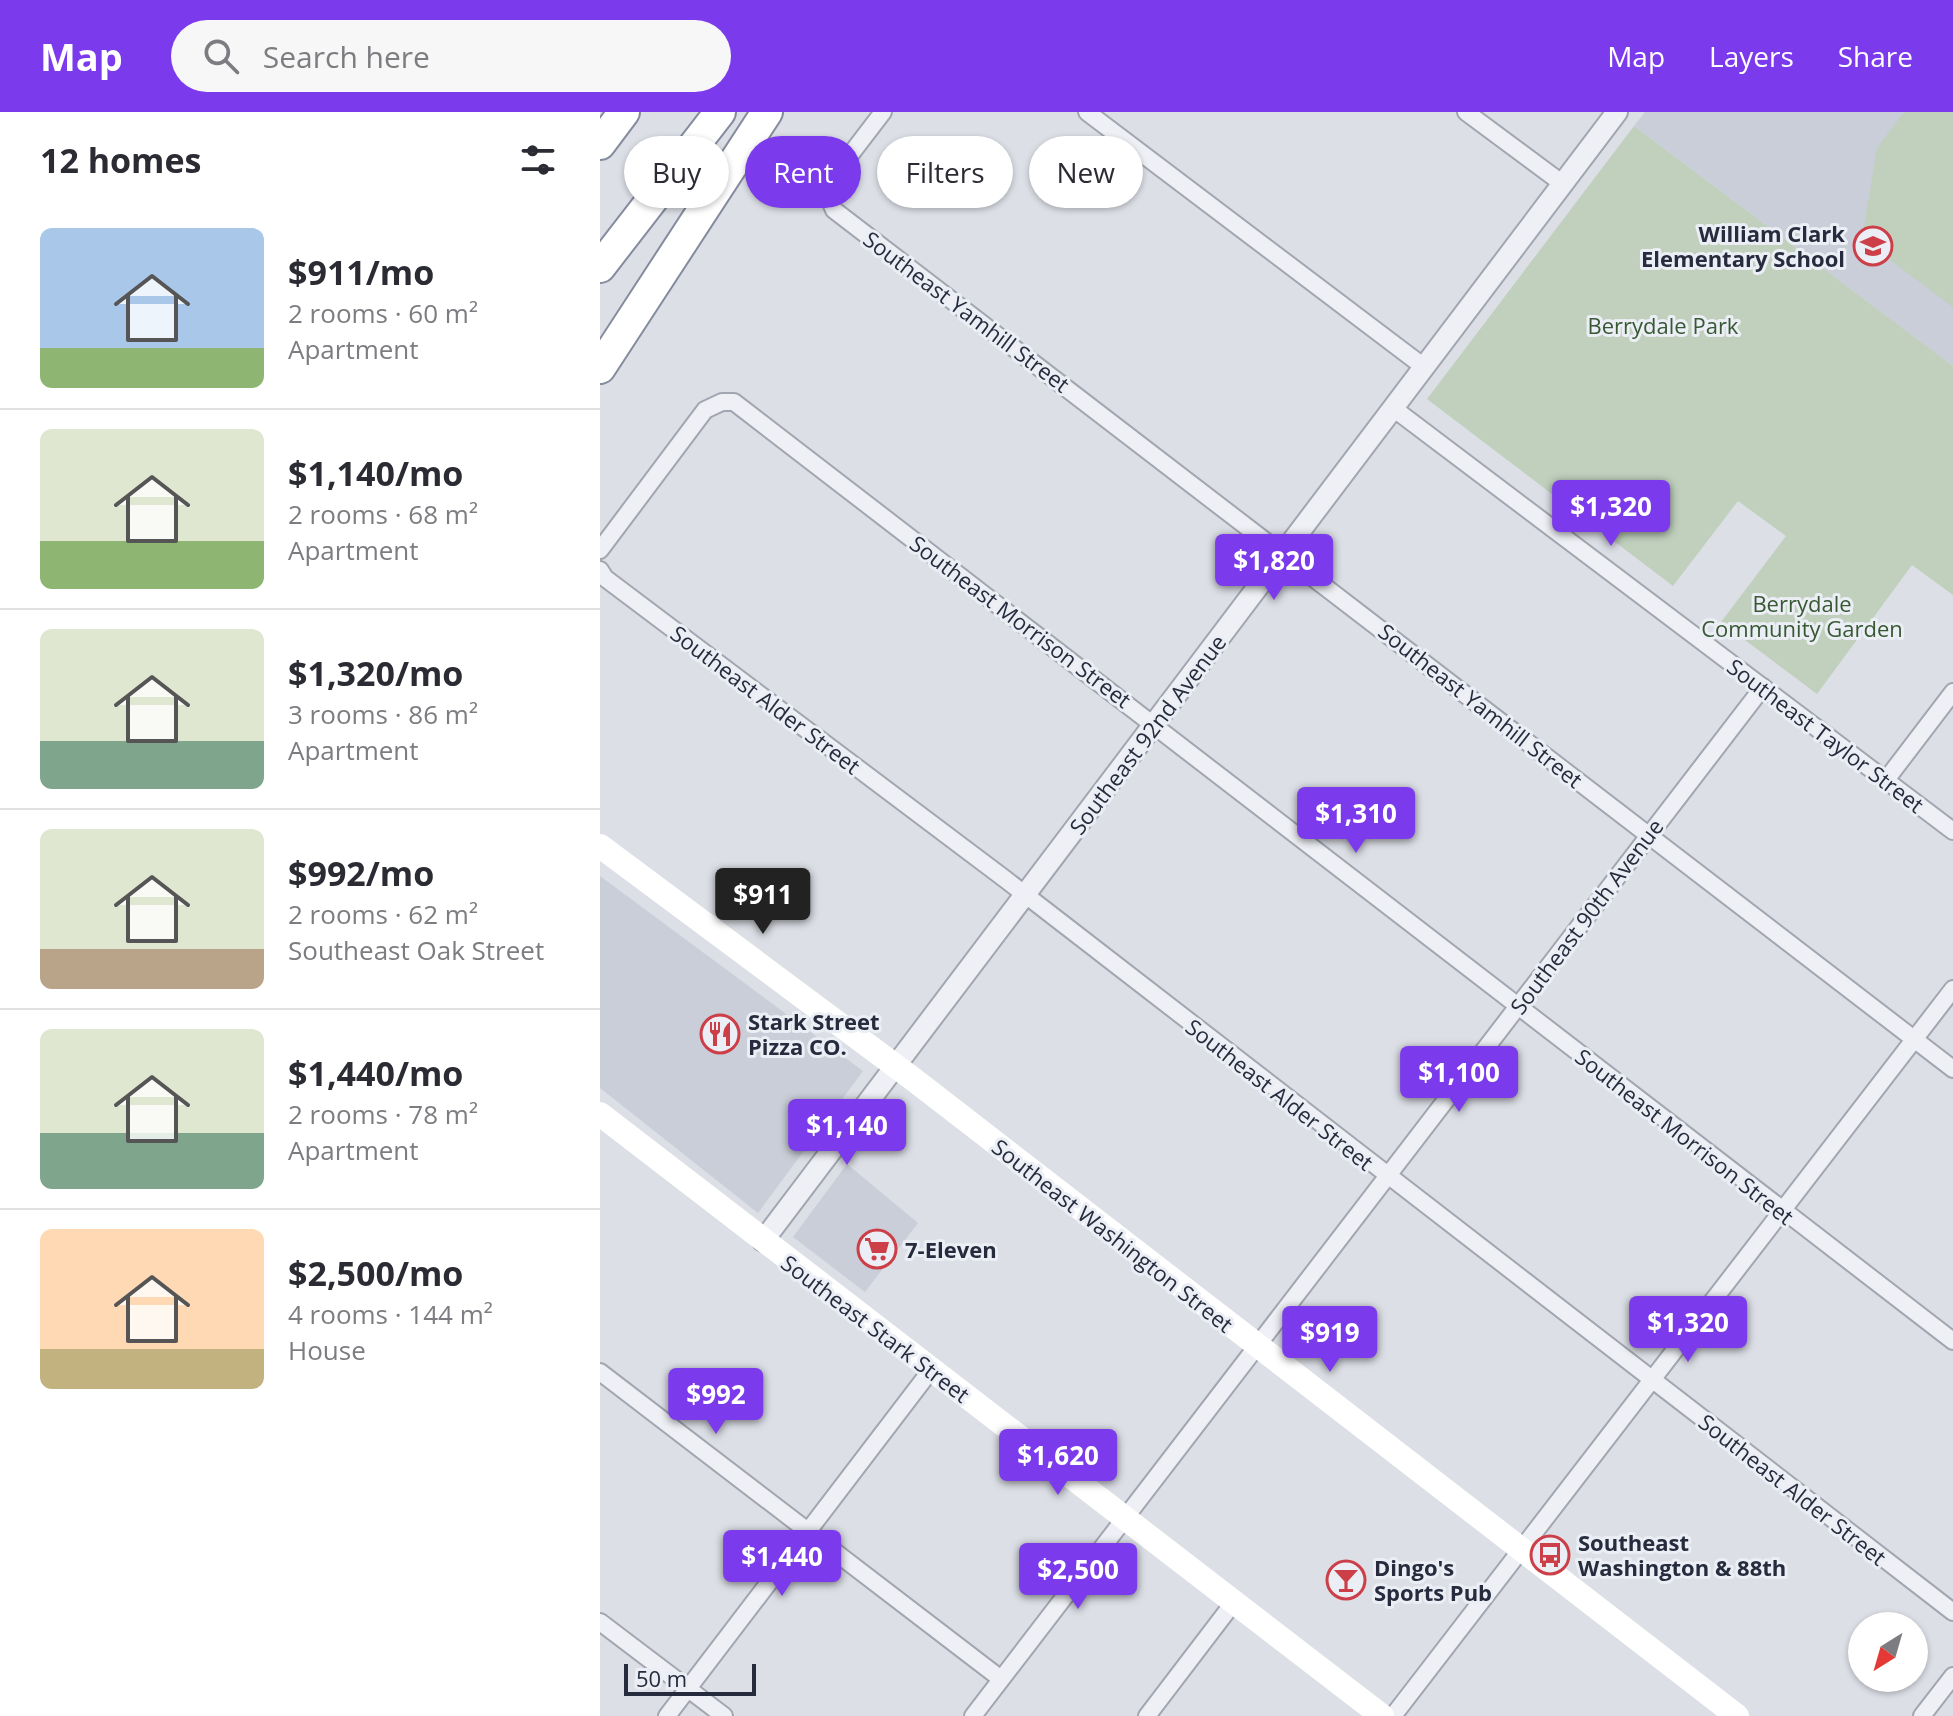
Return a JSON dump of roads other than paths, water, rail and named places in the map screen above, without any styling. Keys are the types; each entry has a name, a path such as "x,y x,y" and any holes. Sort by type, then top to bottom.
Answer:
{"highway":[{"path":"600,144 624,112"},
{"path":"600,267 720,112"},
{"path":"600,368 767,112"}],"main road":[{"name":"Southeast Washington Street","path":"600,846 897,1066 1256,1347 1737,1716"},
{"name":"Southeast Stark Street","path":"600,1114 1382,1716"}],"street":[{"name":"Southeast Yamhill Street","path":"883,112 826,191 830,204 840,215 1284,552 1953,1069"},
{"path":"1087,112 1424,367"},
{"path":"1466,112 1563,184"},
{"name":"Southeast 92nd Avenue","path":"763,1241 1617,112"},
{"name":"Southeast Morrison Street","path":"600,550 705,410 722,402 734,402 1953,1341"},
{"name":"Southeast Taylor Street","path":"1393,408 1953,831"},
{"name":"Southeast Alder Street","path":"603,574 1953,1612"},
{"name":"Southeast 90th Avenue","path":"973,1716 1763,687"},
{"path":"1886,780 1953,692"},
{"path":"1393,1716 1953,989"},
{"path":"667,1716 931,1370"},
{"path":"600,1372 1001,1679"},
{"path":"1147,1716 1234,1602"},
{"path":"600,1622 724,1716"},
{"path":"1922,1716 1953,1676"}],"place":[{"name":"William Clark Elementary School","path":"1873,246"},
{"name":"Stark Street Pizza CO.","path":"720,1034"},
{"name":"7-Eleven","path":"877,1249"},
{"name":"Southeast Washington & 88th","path":"1550,1555"},
{"name":"Dingo's Sports Pub","path":"1346,1580"}],"park label":[{"name":"Berrydale Park","path":"1663,325"},
{"name":"Berrydale Community Garden","path":"1802,616"}]}
